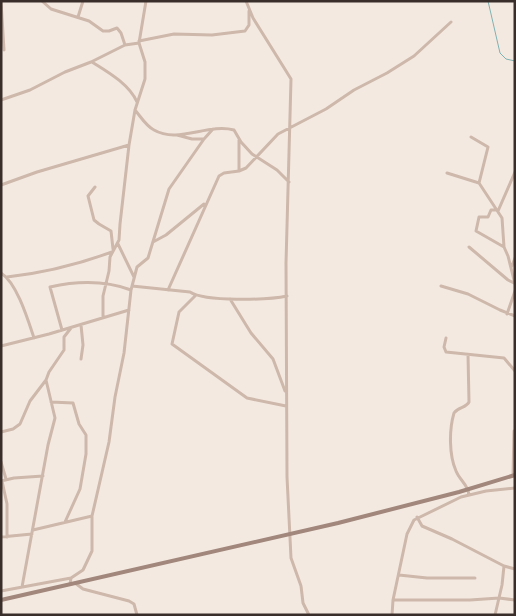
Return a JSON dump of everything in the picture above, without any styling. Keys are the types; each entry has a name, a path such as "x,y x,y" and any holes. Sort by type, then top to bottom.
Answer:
{"street":[{"path":"2,1 4,50"},
{"path":"42,1 51,9 89,21 103,30 118,29 125,46"},
{"path":"78,17 83,1"},
{"path":"7,277 81,262 113,251 118,244 120,240 120,224 129,145 135,110 143,86 145,71 139,42 146,1"},
{"path":"1,100 30,90 65,72 125,46 139,42 174,34 212,35 245,31 250,26 246,1"},
{"path":"248,9 291,79 286,474 292,560 299,580 303,603 309,615"},
{"path":"168,290 219,176 224,173 239,171 252,164 266,145 278,134 414,56 451,22"},
{"path":"91,62 106,70 131,91 137,102"},
{"path":"135,110 153,130 192,139 204,139"},
{"path":"176,135 213,129 232,129 256,158 277,170 289,182"},
{"path":"1,591 71,578 83,570 90,556 92,516 109,442 134,278 138,266 147,260 170,189 213,129"},
{"path":"471,137 488,147 479,183"},
{"path":"239,138 239,171"},
{"path":"192,139 199,146"},
{"path":"1,185 37,172 129,145"},
{"path":"448,173 479,183 497,210 502,221 504,247 511,266 514,284"},
{"path":"497,210 514,174"},
{"path":"510,182 515,185"},
{"path":"95,187 88,196 91,211 97,223 111,231 113,251 103,296 103,317"},
{"path":"152,243 198,211 206,202"},
{"path":"497,210 491,210 488,217 479,217 476,231 504,247"},
{"path":"118,244 134,278"},
{"path":"469,247 514,284"},
{"path":"511,266 515,258"},
{"path":"1,273 7,277 13,286 34,338"},
{"path":"62,330 50,287 68,283 90,282 132,288 190,292 195,296 273,299 287,296"},
{"path":"441,286 473,297 515,316"},
{"path":"507,314 515,291"},
{"path":"195,296 179,312 172,344 247,398 286,406"},
{"path":"230,298 251,333 275,362 286,396"},
{"path":"1,346 71,328 129,310"},
{"path":"81,325 83,345 81,359"},
{"path":"1,432 13,429 20,424 30,401 46,380 49,372 64,350 64,337 71,328"},
{"path":"446,338 444,347 446,352 504,358 515,371"},
{"path":"468,355 469,402 454,413 451,444 455,470 468,489 468,495"},
{"path":"22,586 50,437 55,420 46,380"},
{"path":"52,402 73,403 79,424 87,437 80,489 65,522"},
{"path":"1,600 321,528 514,475 514,431"},
{"path":"1,462 6,480"},
{"path":"7,536 7,504 1,481 43,476"},
{"path":"392,615 393,600 407,534 412,523 417,518 451,500 486,491 515,488"},
{"path":"1,537 32,532 92,516"},
{"path":"417,518 421,526 452,539 504,566 515,569"},
{"path":"495,615 500,598 504,566"},
{"path":"399,575 427,578 475,578"},
{"path":"71,578 73,584 83,589 129,601 134,604 137,615"},
{"path":"393,600 500,598 515,600"}],"waterway":[{"path":"488,1 500,53 506,59 515,61"}]}
